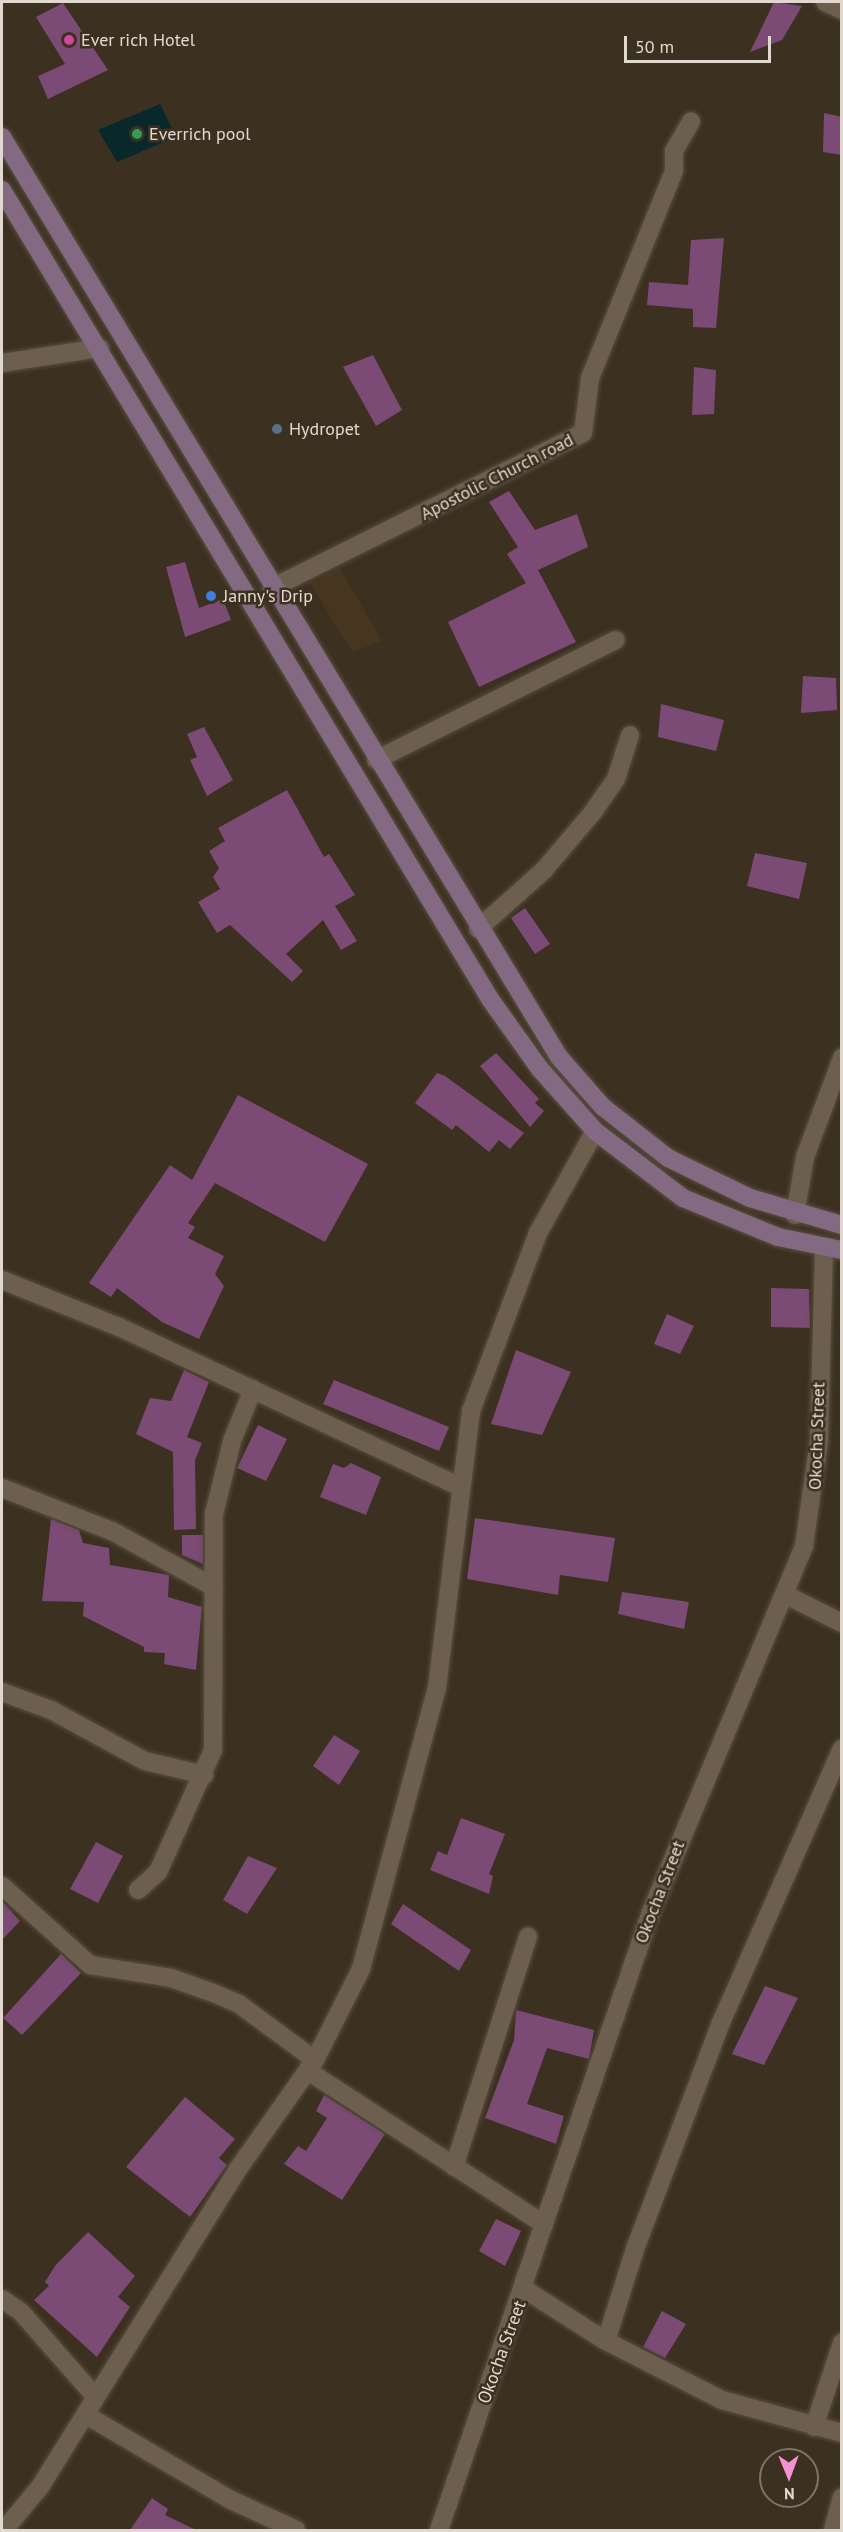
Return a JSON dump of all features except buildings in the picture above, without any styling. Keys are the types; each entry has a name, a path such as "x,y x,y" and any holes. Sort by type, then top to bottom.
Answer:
{"main road":[{"path":"2,138 478,929 559,1057 603,1107 695,1174 795,1215 842,1225"},
{"path":"2,190 100,348 490,999 540,1069 595,1131 683,1198 778,1237 833,1249"}],"street":[{"path":"825,2 842,10"},
{"name":"Apostolic Church road","path":"272,588 583,433 590,378 674,171 674,151 691,121"},
{"path":"2,363 100,348"},
{"path":"376,760 616,640"},
{"path":"478,929 544,870 593,812 616,779 630,735"},
{"path":"795,1215 814,1127 842,1059"},
{"path":"4,2530 86,2415 94,2395 238,2169 312,2066 361,1969 437,1688 459,1486 471,1412 498,1329 538,1233 595,1131"},
{"name":"Okocha Street","path":"439,2530 524,2289 651,1912 707,1770 788,1596 813,1510 833,1249"},
{"path":"2,1280 253,1389 459,1486"},
{"path":"138,1890 158,1872 204,1775 213,1750 214,1587 218,1487 253,1389"},
{"path":"2,1488 103,1526 214,1587"},
{"path":"788,1596 842,1623"},
{"path":"2,1692 51,1710 145,1761 204,1775"},
{"path":"606,2341 639,2238 720,2025 842,1749"},
{"path":"2,1886 90,1965 171,1978 238,2004 312,2066 454,2167 544,2224"},
{"path":"454,2167 528,1937"},
{"path":"524,2289 606,2341 722,2400 842,2433"},
{"path":"2,2299 21,2312 94,2395"},
{"path":"814,2427 842,2343"},
{"path":"86,2415 229,2499 296,2530"},
{"path":"832,2530 842,2497"}],"shaded area":[{"path":"340,568 382,641 352,652 310,583"}],"water":[{"name":"Everrich pool","path":"160,104 176,137 117,162 98,130"}],"place":[{"name":"Ever rich Hotel","path":"69,40"},
{"name":"Everrich pool","path":"137,134"},
{"name":"Hydropet","path":"277,429"},
{"name":"Janny's Drip","path":"211,596"}]}
